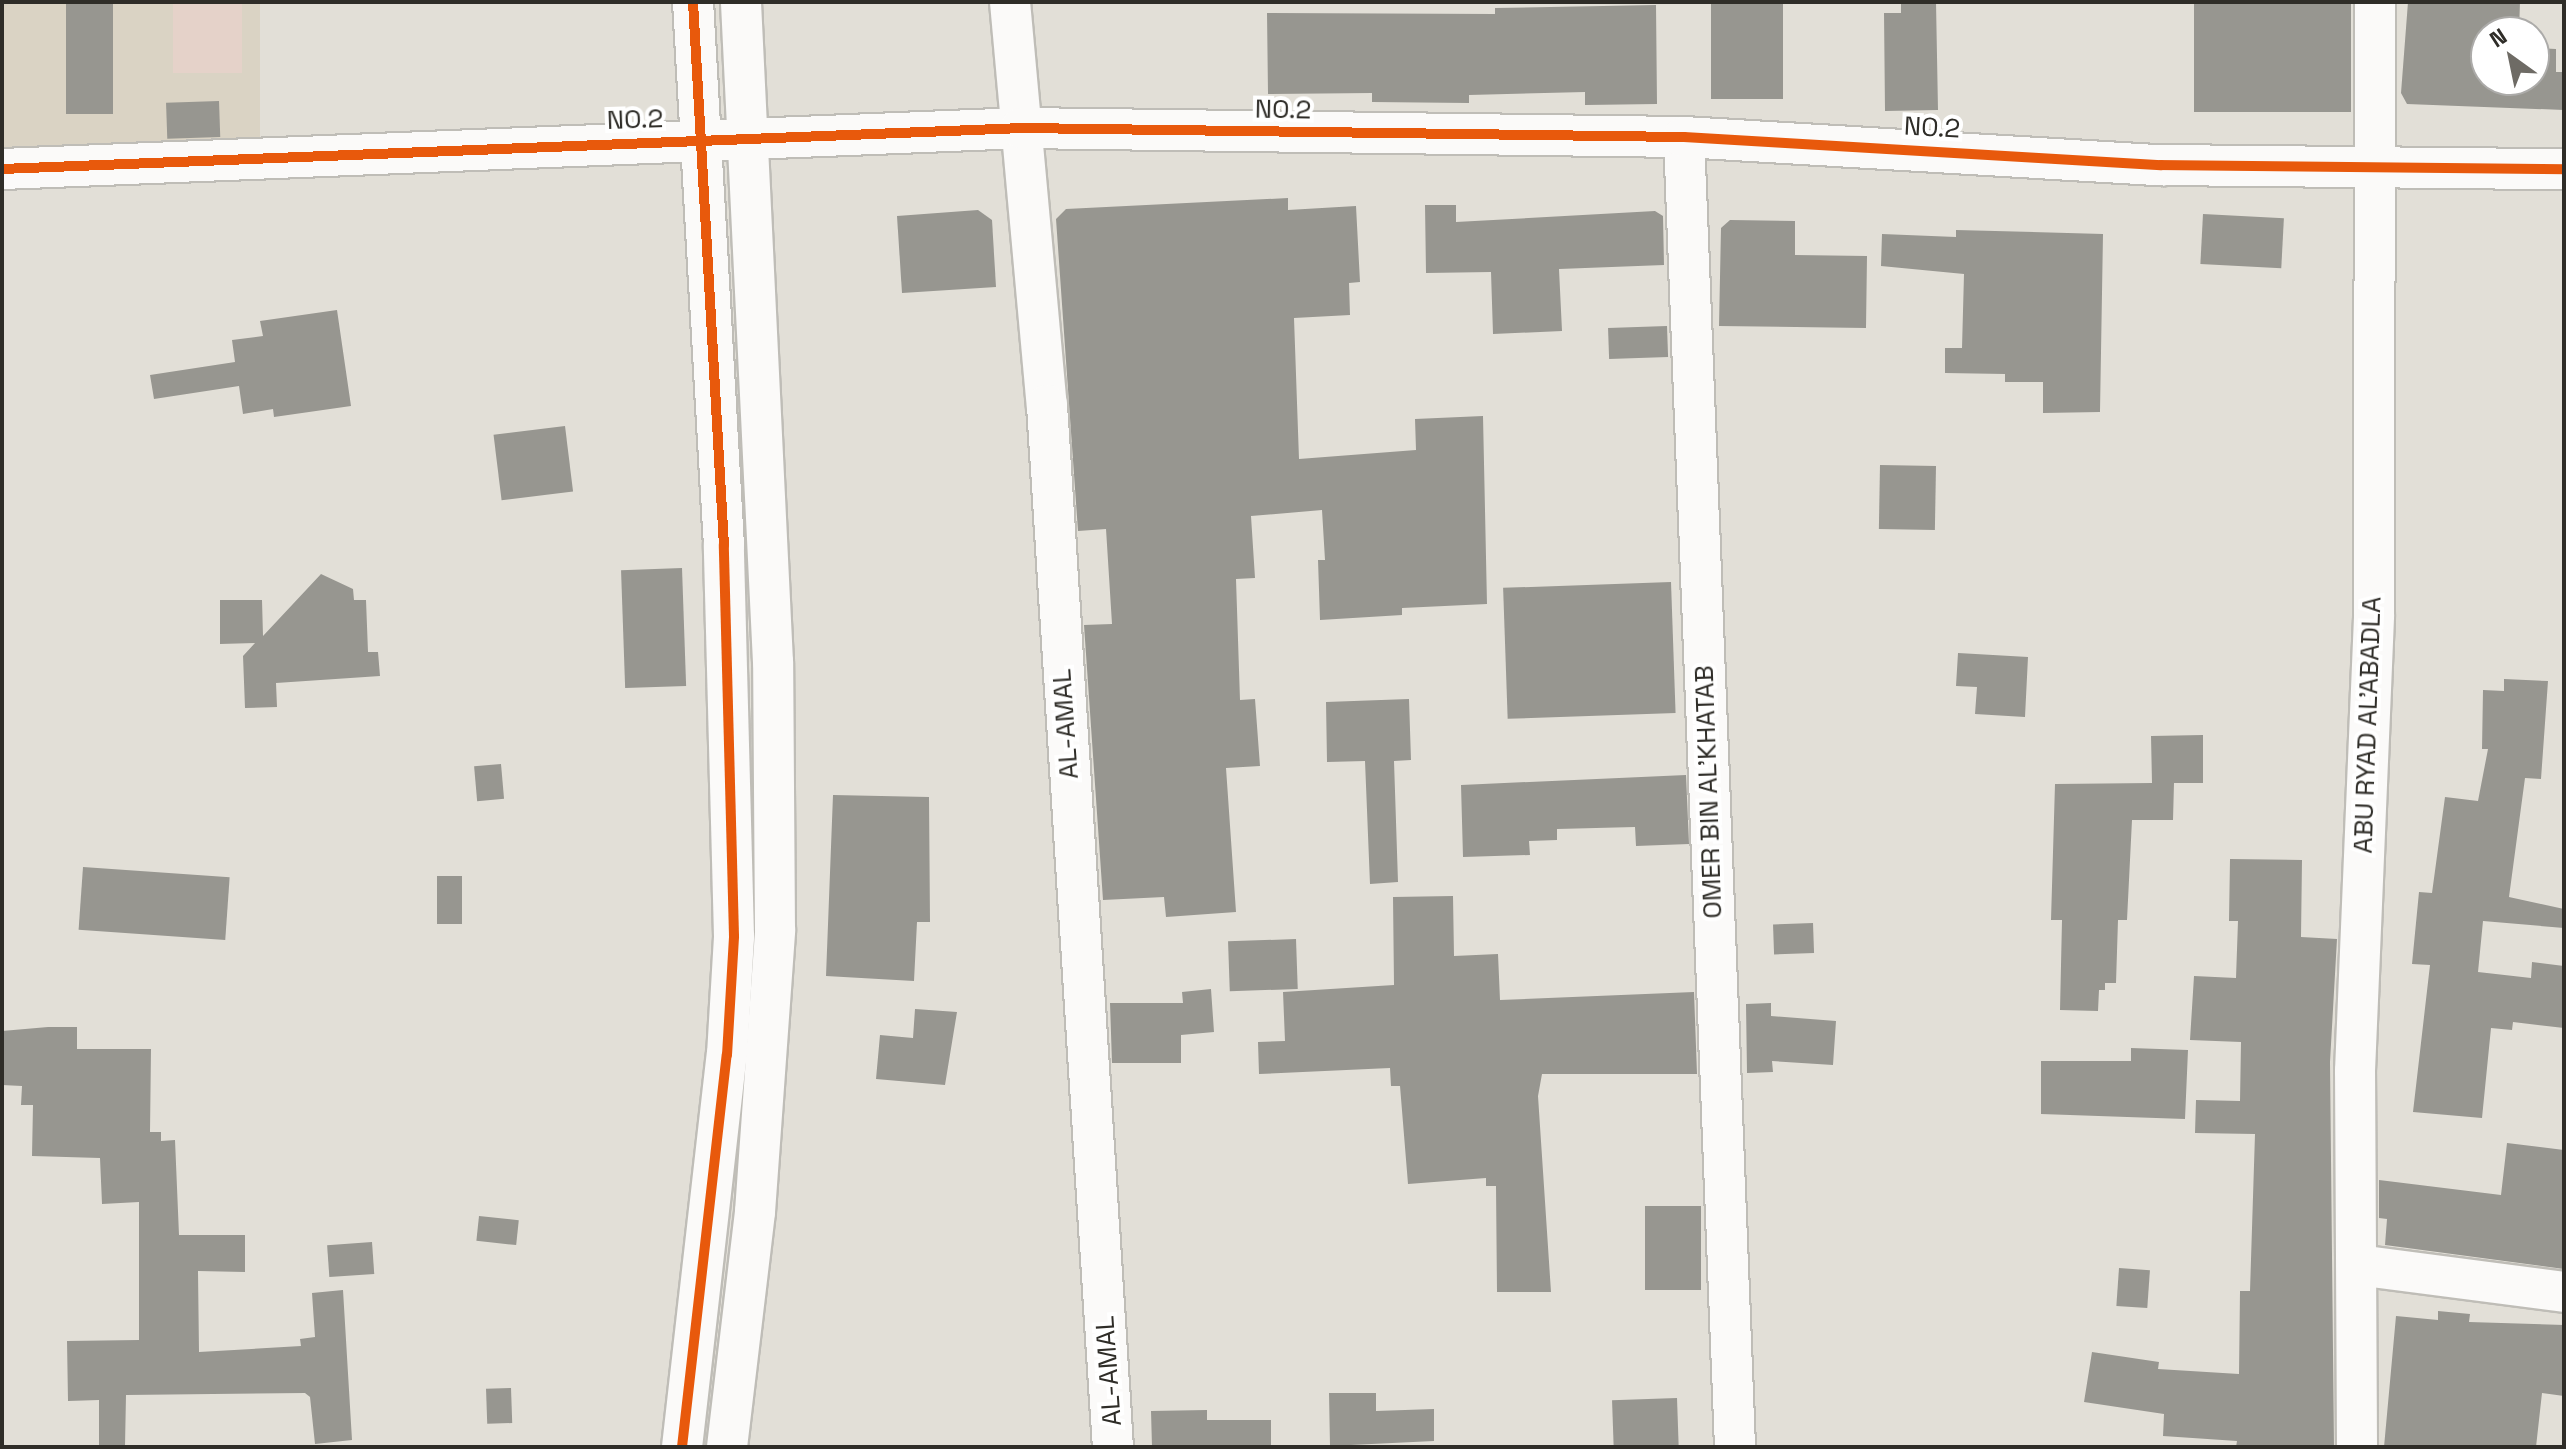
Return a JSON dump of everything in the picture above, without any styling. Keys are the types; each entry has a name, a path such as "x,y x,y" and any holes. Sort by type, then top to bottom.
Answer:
{"street":[{"path":"682,1447 727,1055 734,936 724,546 693,2"},
{"path":"727,1447 755,1212 775,930 773,662 741,2"},
{"name":"AL-AMAL","path":"1010,2 1047,405 1113,1447"},
{"name":"ABU RYAD AL'ABADLA","path":"2357,1447 2355,1071 2374,614 2372,166 2375,2"},
{"name":"NO.2","path":"2,169 747,136 1021,128 1684,137 2161,165 2564,169"},
{"name":"OMER BIN AL'KHATAB","path":"1684,137 1735,1447"},
{"path":"2357,1265 2564,1292"}],"shaded area":[{"path":"2,2 260,2 260,156 2,156"},
{"path":"173,2 242,2 242,73 173,73"}],"building":[{"path":"66,2 113,2 113,114 66,114"},
{"path":"1711,2 1783,2 1783,99 1711,99"},
{"path":"1901,2 1936,2 1938,110 1885,111 1884,13 1901,13"},
{"path":"2194,2 2351,2 2351,112 2194,112"},
{"path":"2408,2 2520,2 2520,16 2470,16 2470,96 2550,96 2550,49 2556,49 2556,72 2564,72 2564,110 2407,104 2401,93"},
{"path":"1656,5 1657,104 1585,105 1585,92 1469,95 1469,103 1372,102 1372,93 1268,94 1267,13 1495,14 1495,8"},
{"path":"219,101 220,137 167,139 166,103"},
{"path":"1288,198 1288,210 1356,206 1360,282 1349,283 1350,315 1294,318 1299,459 1416,450 1415,419 1483,416 1487,604 1402,608 1402,615 1320,620 1318,560 1325,560 1322,510 1251,516 1255,578 1236,579 1240,700 1255,699 1260,766 1226,768 1236,912 1166,917 1164,897 1103,900 1084,625 1112,624 1106,529 1078,531 1056,219 1066,209"},
{"path":"1425,205 1456,205 1456,222 1655,211 1663,216 1664,265 1559,269 1562,331 1493,334 1491,272 1426,273"},
{"path":"978,210 992,220 996,287 902,293 897,216"},
{"path":"2203,214 2284,218 2281,268 2200,264"},
{"path":"1730,220 1795,221 1795,255 1867,256 1866,328 1719,326 1721,228"},
{"path":"1956,230 2103,234 2100,412 2043,413 2043,382 2005,382 2005,374 1945,373 1945,348 1962,348 1964,274 1881,266 1882,234 1956,237"},
{"path":"337,310 351,406 274,417 273,409 243,414 239,386 154,399 150,375 235,362 232,340 263,336 260,321"},
{"path":"1667,326 1668,357 1609,359 1608,328"},
{"path":"565,426 573,492 502,500 494,435"},
{"path":"1880,465 1936,466 1935,530 1879,529"},
{"path":"682,568 686,686 625,688 621,570"},
{"path":"321,574 353,589 354,600 366,600 368,652 378,652 380,676 276,683 277,707 245,708 243,656 255,643 220,644 220,600 262,600 263,636"},
{"path":"1671,582 1676,713 1508,719 1503,588"},
{"path":"1958,653 2028,657 2025,717 1975,714 1977,687 1956,686"},
{"path":"2504,679 2548,681 2541,779 2525,778 2509,897 2564,909 2564,928 2483,921 2478,972 2531,978 2532,962 2564,966 2564,1028 2513,1022 2512,1030 2491,1028 2482,1118 2413,1112 2430,965 2412,964 2419,892 2432,893 2445,797 2478,801 2488,749 2482,749 2483,690 2504,691"},
{"path":"1409,699 1411,760 1394,761 1398,882 1370,884 1365,761 1327,762 1326,702"},
{"path":"2203,735 2203,783 2174,783 2173,820 2132,820 2127,920 2118,920 2116,983 2105,983 2105,990 2099,990 2098,1011 2060,1010 2062,920 2051,920 2055,784 2152,783 2151,736"},
{"path":"501,764 504,799 477,801 474,766"},
{"path":"1686,775 1689,844 1636,846 1635,827 1557,829 1557,840 1529,841 1530,855 1463,857 1461,785"},
{"path":"833,795 929,797 930,922 917,922 914,981 826,976"},
{"path":"2230,859 2302,860 2301,937 2337,939 2330,1062 2334,1447 2236,1447 2237,1441 2163,1436 2164,1414 2084,1402 2092,1352 2159,1362 2158,1369 2239,1374 2240,1291 2250,1291 2255,1134 2195,1133 2196,1100 2240,1101 2241,1042 2190,1040 2194,976 2236,978 2238,921 2229,921"},
{"path":"83,867 230,877 225,940 79,930"},
{"path":"437,876 462,876 462,924 437,924"},
{"path":"1453,896 1454,956 1498,954 1500,1000 1694,992 1697,1074 1542,1074 1538,1096 1551,1292 1497,1292 1496,1186 1486,1186 1486,1178 1408,1184 1400,1086 1391,1086 1390,1068 1259,1074 1258,1042 1285,1041 1283,992 1394,985 1393,897"},
{"path":"1813,923 1814,953 1774,954 1773,924"},
{"path":"1296,939 1298,989 1230,991 1228,941"},
{"path":"1211,989 1214,1032 1181,1035 1181,1063 1112,1063 1110,1003 1183,1003 1182,992"},
{"path":"1771,1003 1771,1016 1836,1021 1833,1065 1772,1061 1773,1072 1747,1073 1746,1004"},
{"path":"915,1009 957,1012 945,1085 876,1079 880,1035 913,1038"},
{"path":"77,1027 77,1049 151,1049 150,1132 161,1132 161,1141 175,1140 179,1235 245,1235 245,1272 198,1271 199,1352 301,1346 300,1339 315,1337 312,1293 343,1290 352,1440 315,1444 310,1397 305,1393 126,1395 125,1446 99,1446 99,1400 68,1401 67,1341 139,1340 139,1202 102,1204 100,1158 32,1156 33,1105 21,1105 22,1086 2,1085 2,1031"},
{"path":"2131,1048 2188,1050 2185,1119 2041,1114 2041,1061 2131,1061"},
{"path":"2507,1143 2564,1150 2564,1269 2385,1245 2387,1219 2379,1218 2379,1180 2501,1195"},
{"path":"1645,1206 1701,1206 1701,1290 1645,1290"},
{"path":"479,1216 519,1220 516,1245 476,1241"},
{"path":"372,1242 374,1274 329,1277 327,1245"},
{"path":"2119,1268 2150,1270 2147,1308 2116,1306"},
{"path":"2438,1311 2470,1314 2469,1322 2564,1325 2564,1396 2542,1393 2536,1447 2384,1447 2396,1316 2438,1320"},
{"path":"511,1388 512,1423 487,1424 486,1389"},
{"path":"1329,1393 1376,1393 1376,1411 1434,1409 1434,1441 1330,1446"},
{"path":"1677,1398 1679,1445 1614,1447 1612,1400"},
{"path":"1207,1410 1207,1420 1271,1420 1271,1447 1152,1447 1151,1411"}],"cycle path":[{"path":"682,1447 727,1055 734,936 724,546 693,2"},
{"path":"2,169 1021,128 1684,137 2161,165 2564,169"}]}
